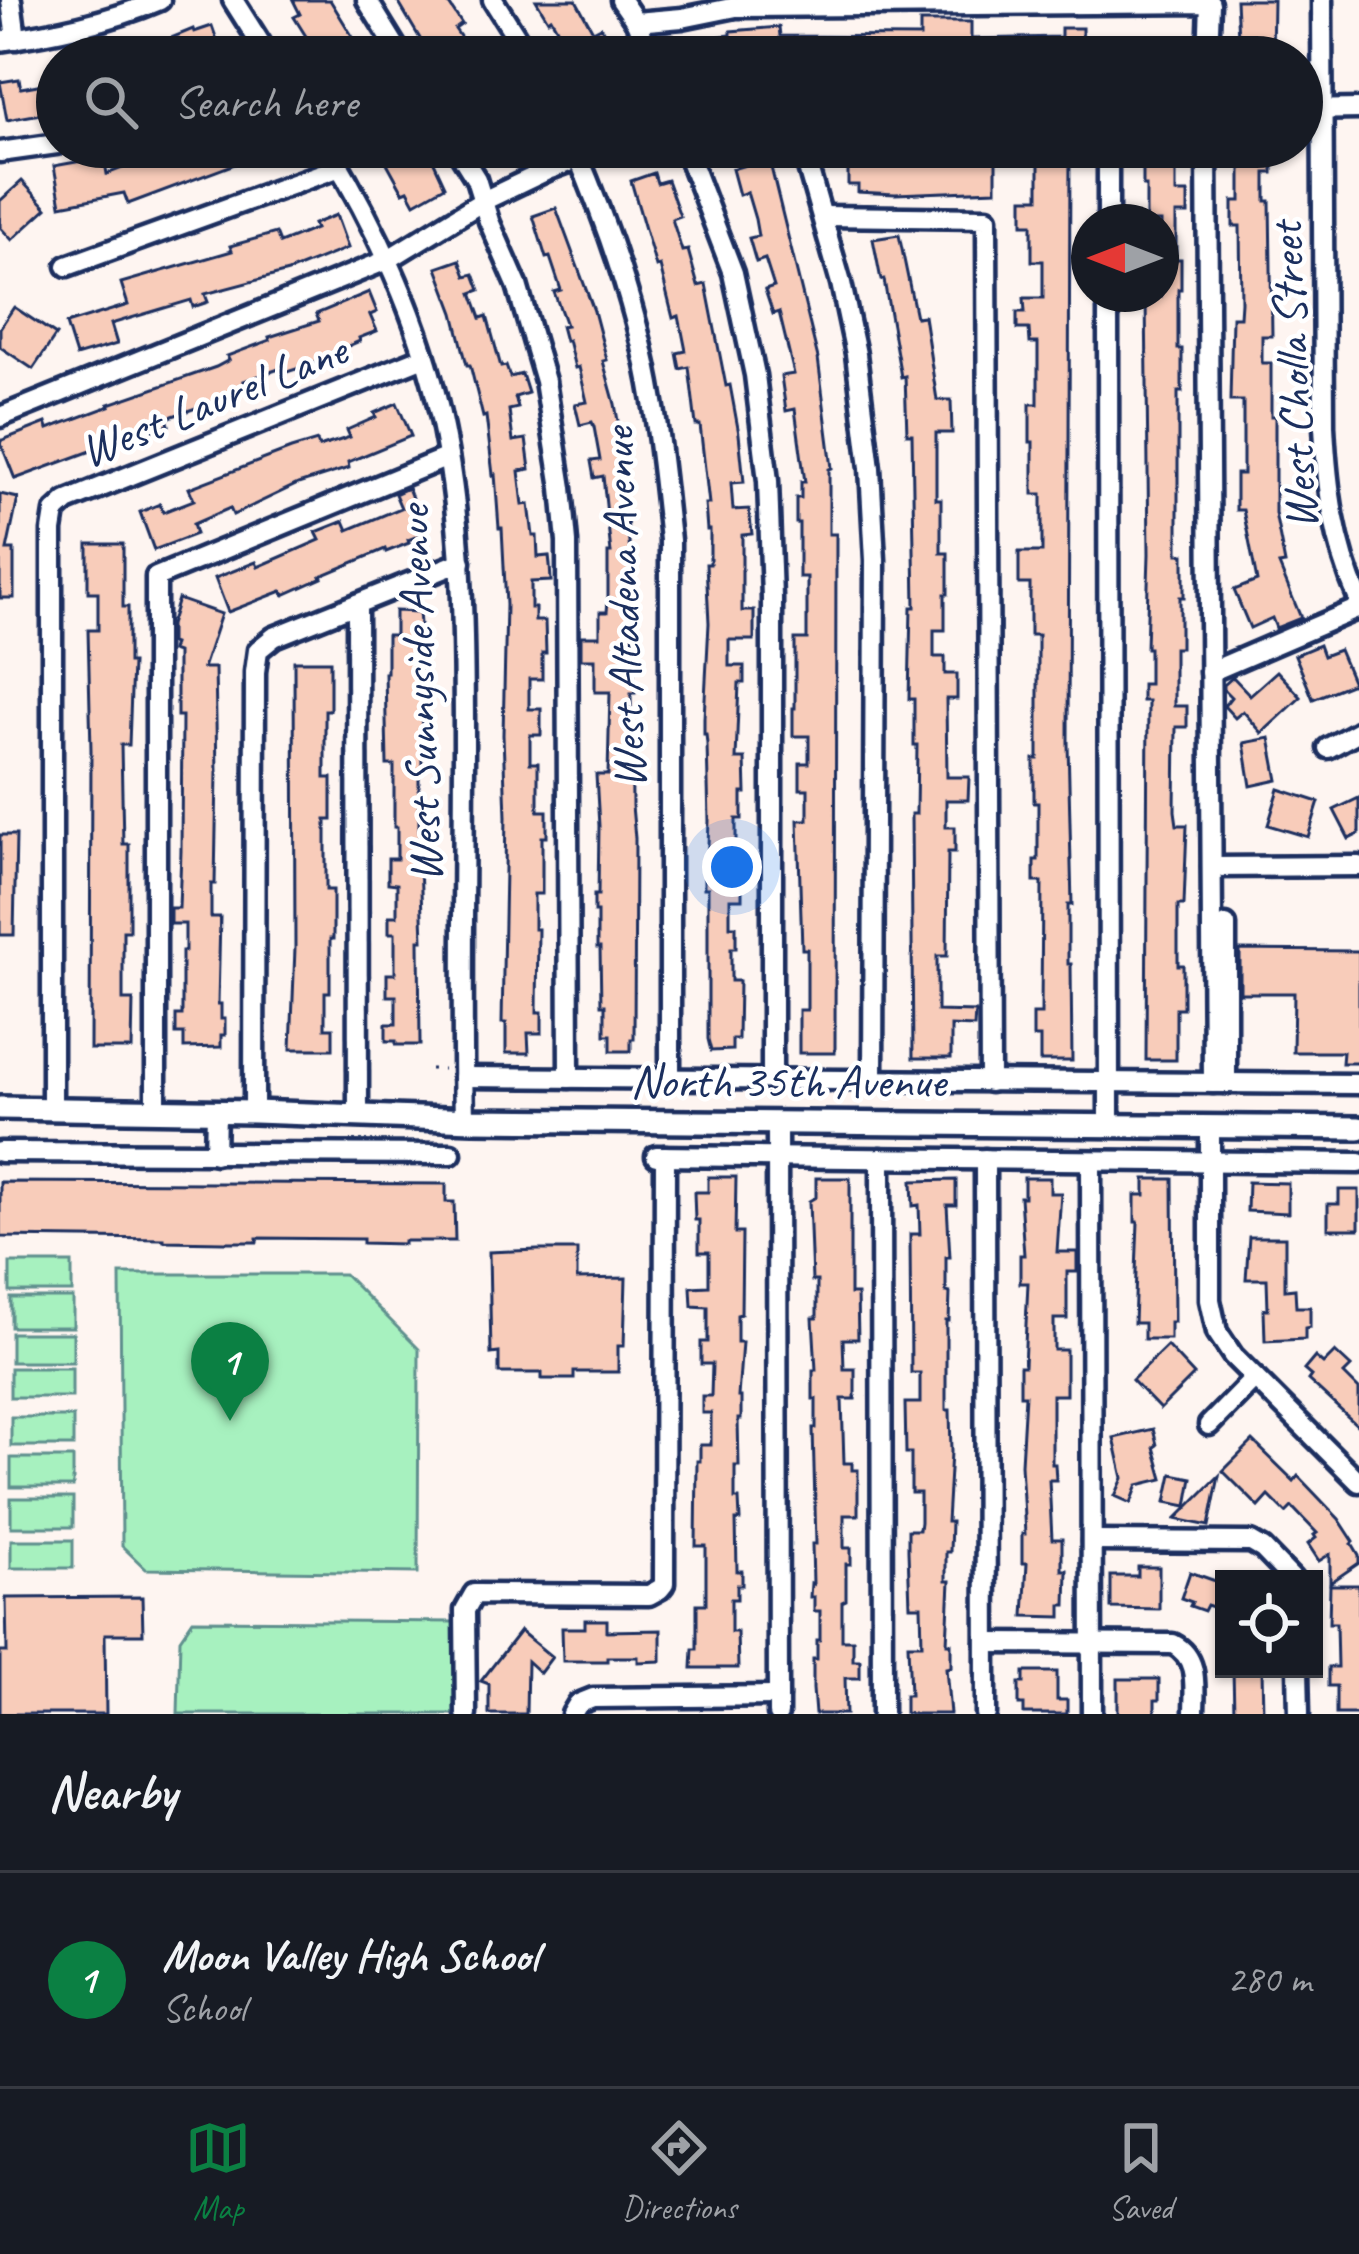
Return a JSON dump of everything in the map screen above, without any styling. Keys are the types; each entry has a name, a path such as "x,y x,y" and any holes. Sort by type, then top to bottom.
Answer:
{"main road":[{"name":"North 35th Avenue","path":"0,1108 464,1119 1359,1128"}],"street":[{"path":"11,0 8,40 71,28 160,0"},
{"path":"233,0 255,36"},
{"path":"368,0 389,36"},
{"path":"493,0 516,36"},
{"path":"621,0 642,36"},
{"name":"West Cholla Street","path":"1322,0 1322,36"},
{"path":"636,22 736,7 1210,3 1209,36"},
{"path":"1323,110 1359,109"},
{"name":"West Cholla Street","path":"1323,110 1327,490 1337,544 1359,604"},
{"path":"0,152 36,147"},
{"path":"67,266 337,168"},
{"name":"West Sunnyside Avenue","path":"341,168 387,260 424,357 448,457 464,593 464,1119"},
{"path":"469,168 518,286 545,381 562,488 567,542 569,1078"},
{"path":"0,417 387,260 546,168"},
{"name":"West Altadena Avenue","path":"583,168 627,290 662,459 670,560 670,1079"},
{"path":"693,168 733,273 755,375 768,481 772,1080"},
{"path":"808,168 856,353 870,468 875,560 873,1081"},
{"path":"1108,168 1108,204"},
{"path":"1207,168 1212,867 1219,1082"},
{"path":"823,216 987,218 990,1082"},
{"path":"1108,312 1109,1126"},
{"name":"West Laurel Lane","path":"52,1109 55,512 67,501 424,357"},
{"path":"155,1111 156,577 448,457"},
{"path":"254,1112 258,650 274,637 460,562"},
{"path":"357,604 358,1116"},
{"path":"1210,672 1359,604"},
{"path":"1328,748 1359,731"},
{"path":"1212,867 1359,866"},
{"path":"1219,1082 1226,925"},
{"name":"North 35th Avenue","path":"463,1077 1359,1084"},
{"path":"215,1154 216,1112"},
{"path":"575,1709 584,1700 602,1697 674,1705 778,1705 776,1123"},
{"path":"1210,1126 1212,1316 1225,1346 1359,1482"},
{"path":"0,1152 451,1154"},
{"name":"North 35th Avenue","path":"466,1714 465,1610 474,1594 649,1595 664,1584 660,1156 1359,1163"},
{"path":"881,1158 883,1714"},
{"path":"985,1159 986,1714"},
{"path":"1091,1161 1092,1714"},
{"path":"1209,1425 1255,1378"},
{"path":"1092,1541 1251,1542 1283,1570"},
{"path":"986,1643 1165,1643 1180,1647 1193,1668 1194,1714"},
{"path":"1298,1678 1298,1714"}],"green space":[{"path":"10,1263 72,1263 72,1292 10,1292"},
{"path":"120,1274 344,1274 419,1349 418,1573 146,1569 122,1546"},
{"path":"11,1298 73,1298 73,1327 11,1327"},
{"path":"11,1333 73,1333 73,1362 11,1362"},
{"path":"10,1368 72,1368 72,1397 10,1397"},
{"path":"11,1417 73,1417 73,1446 11,1446"},
{"path":"11,1458 73,1458 73,1487 11,1487"},
{"path":"11,1498 73,1498 73,1527 11,1527"},
{"path":"11,1540 73,1540 73,1568 11,1568"},
{"path":"193,1620 455,1622 456,1714 178,1714 180,1639"}],"building":[{"path":"293,0 330,0 352,36 306,36 294,17 300,14"},
{"path":"397,0 446,0 462,24 455,29 460,36 418,36"},
{"path":"536,0 576,0 593,31 601,27 606,36 561,36"},
{"path":"1236,0 1273,0 1272,36 1238,36"},
{"path":"920,22 971,22 971,36 920,36"},
{"path":"212,26 216,36 176,36"},
{"path":"779,27 780,36 722,36 731,31"},
{"path":"1061,28 1082,28 1082,36 1061,36"},
{"path":"19,79 21,88 36,85 36,115 7,120 0,82"},
{"path":"54,168 106,168 107,174 122,168 224,168 128,204 124,193 61,205"},
{"path":"390,168 437,168 445,186 415,203 408,190 403,192"},
{"path":"771,168 818,358 832,468 829,534 836,534 835,1053 799,1053 799,1010 807,1010 807,949 802,949 798,820 808,820 808,789 800,789 800,763 809,763 809,736 793,736 793,708 795,639 807,639 807,577 799,577 796,523 796,498 801,498 801,482 805,482 795,409 786,411 781,376 794,374 779,312 773,314 765,290 774,287 765,259 756,262 749,238 758,236 747,192 739,195 732,169"},
{"path":"848,168 996,168 996,190 895,194 858,192 858,185 848,185"},
{"path":"1039,168 1070,168 1072,905 1068,905 1068,964 1072,1061 1040,1061 1040,1037 1033,1037 1033,1014 1041,1014 1042,882 1034,882 1034,860 1038,860 1034,759 1038,759 1038,635 1030,635 1030,584 1019,584 1019,552 1042,552 1042,494 1033,494 1030,442 1030,404 1038,404 1038,343 1030,343 1029,329 1017,329 1017,312 1025,312 1024,298 1043,298 1043,261 1032,261 1032,224 1023,224 1023,198 1039,198"},
{"path":"1143,168 1176,168 1176,193 1188,193 1188,214 1179,214 1179,204 1146,204"},
{"path":"1241,168 1273,168 1273,173 1266,173 1272,336 1262,336 1262,363 1271,363 1275,513 1285,564 1279,565 1301,618 1276,628 1272,618 1250,628 1234,590 1257,581 1243,510 1236,510 1236,474 1243,474 1243,401 1230,401 1232,317 1240,317 1241,302 1240,226 1233,226 1233,201 1241,201"},
{"path":"654,173 657,183 667,180 680,216 672,219 682,251 688,250 698,286 706,284 739,434 744,482 731,483 733,510 749,509 752,534 742,535 742,611 754,611 754,640 729,640 729,666 744,666 736,759 745,759 746,793 742,793 742,819 736,819 736,846 732,846 732,876 742,876 742,899 730,899 730,926 736,926 731,981 739,981 738,1039 732,1039 732,1050 711,1051 708,1039 704,868 709,821 704,718 709,623 706,564 710,564 705,504 709,504 689,367 680,369 677,353 686,351 679,316 673,318 631,181"},
{"path":"22,181 47,208 12,240 0,227 0,201"},
{"path":"556,208 594,311 627,472 623,473 635,612 631,1051 611,1051 611,1035 605,1035 605,1005 601,1005 594,912 594,895 598,895 596,775 608,775 610,692 595,692 595,659 581,659 581,636 600,636 600,612 607,612 611,553 603,476 594,478 591,461 600,460 594,427 592,422 580,425 575,404 587,402 579,367 575,368 561,326 566,325 554,292 561,290 533,216"},
{"path":"336,215 348,248 288,272 205,294 208,302 193,307 191,300 111,324 117,344 76,356 66,324 128,305 121,283 232,251 230,246 276,233 280,243"},
{"path":"899,235 916,317 924,316 937,400 951,400 952,433 936,433 936,499 941,499 941,553 948,553 948,594 945,630 934,630 934,657 945,657 945,674 957,674 957,699 946,699 947,777 969,777 968,800 946,800 946,827 955,827 955,852 948,852 947,956 937,956 937,1011 975,1012 974,1027 951,1026 951,1058 913,1058 911,814 916,814 917,745 914,699 909,699 911,607 915,607 912,434 907,434 905,376 901,377 873,239"},
{"path":"460,260 466,276 474,274 480,290 472,293 481,318 487,316 501,367 506,366 510,377 522,374 528,393 515,397 518,408 509,410 513,441 526,439 530,469 519,471 523,505 529,504 538,557 549,556 550,565 551,581 531,582 535,621 545,621 546,653 542,653 542,679 529,679 529,709 541,709 541,735 530,735 530,763 538,763 538,811 547,811 547,837 542,837 542,894 534,894 537,1012 542,1012 542,1033 528,1033 529,1053 506,1053 506,1023 502,1023 506,605 502,528 486,416 437,268"},
{"path":"369,292 377,312 370,315 377,331 360,341 321,361 244,381 248,390 167,418 169,425 15,479 0,441 46,423 48,429 216,367 229,360 227,356 319,321 316,314"},
{"path":"14,307 56,335 33,369 0,347 0,328"},
{"path":"1146,312 1178,312 1182,392 1178,392 1178,554 1184,554 1184,597 1180,597 1180,648 1174,648 1174,706 1187,706 1187,727 1176,727 1175,811 1177,825 1187,825 1184,905 1178,905 1183,1008 1176,1008 1176,1060 1146,1060 1148,701 1142,701 1142,684 1149,684"},
{"path":"397,403 411,436 348,462 349,468 298,484 233,515 230,508 193,524 196,534 154,550 140,512 160,504 163,512 194,500 189,488 291,449 317,441 319,447 350,437 347,430"},
{"path":"408,488 426,533 284,595 282,591 228,612 215,578 256,562 258,567 320,540 316,532 344,521 348,530 401,508 395,494"},
{"path":"0,494 18,498 7,550 14,550 14,598 0,598"},
{"path":"88,544 123,544 123,607 128,607 128,663 132,663 129,745 121,745 123,844 129,844 123,1000 133,1000 132,1049 90,1049 88,630 98,630 98,592 88,592"},
{"path":"178,599 221,614 203,668 215,668 217,772 211,917 220,917 218,1004 221,1019 225,1019 221,1047 184,1048 184,1034 176,1034 176,1015 182,1015 185,951 185,924 170,924 170,908 179,908 181,851 182,716 177,716 177,653 171,651 170,643"},
{"path":"395,611 419,612 421,637 420,1045 386,1041 386,1024 396,1024 396,996 387,996 387,974 395,974 395,933 389,933 389,916 397,916 397,884 388,883 388,859 397,859 397,827 394,765 387,765 385,673 387,635 395,635"},
{"path":"1319,645 1323,656 1339,650 1353,683 1313,699 1295,655"},
{"path":"294,661 330,661 325,778 332,778 332,820 326,820 326,890 333,890 333,939 325,1028 333,1028 333,1049 291,1049"},
{"path":"1277,671 1301,697 1262,733 1243,711 1235,718 1224,706 1231,697 1224,685 1233,677 1250,695"},
{"path":"1270,738 1278,780 1251,786 1244,743"},
{"path":"1279,789 1319,802 1308,837 1268,825"},
{"path":"1359,798 1359,834 1349,839 1334,810"},
{"path":"0,835 16,835 14,935 0,935"},
{"path":"1240,950 1359,951 1359,1063 1342,1063 1343,1052 1293,1052 1294,993 1240,993"},
{"path":"708,1177 736,1177 735,1233 742,1233 741,1314 737,1315 737,1342 742,1342 741,1419 735,1499 739,1499 737,1571 742,1571 742,1585 737,1585 737,1599 731,1599 738,1668 692,1668 697,1604 706,1604 706,1546 696,1546 697,1461 700,1445 711,1445 711,1413 702,1413 702,1396 711,1396 712,1364 701,1364 701,1342 708,1342 708,1307 692,1306 691,1287 709,1286 709,1252 699,1252 694,1192 708,1192"},
{"path":"816,1178 850,1178 850,1294 857,1294 858,1339 843,1339 844,1369 855,1369 855,1399 842,1399 844,1463 858,1470 858,1515 844,1515 844,1548 851,1548 851,1564 846,1564 842,1640 853,1640 853,1660 860,1660 860,1678 845,1678 846,1714 815,1714 813,1689 820,1611 814,1611 814,1597 810,1597 812,1544 816,1544 813,1318 817,1318 817,1281 812,1281 809,1201 816,1197"},
{"path":"1024,1178 1050,1178 1050,1193 1061,1193 1057,1252 1077,1252 1077,1272 1067,1272 1067,1319 1054,1319 1054,1350 1066,1350 1066,1395 1052,1395 1056,1480 1049,1480 1052,1539 1062,1539 1062,1570 1067,1570 1061,1617 1024,1616 1027,1563 1022,1563 1021,1464 1025,1395 1020,1395 1020,1366 1024,1366 1028,1283 1020,1283 1020,1255 1024,1255 1020,1197 1024,1197"},
{"path":"1145,1179 1173,1179 1174,1322 1170,1322 1170,1339 1144,1339 1144,1323 1134,1323 1135,1195 1145,1195"},
{"path":"956,1180 956,1205 947,1205 950,1257 946,1257 946,1292 950,1293 946,1410 950,1410 951,1452 947,1522 951,1522 946,1581 950,1581 947,1643 951,1643 951,1667 946,1668 950,1714 913,1714 905,1713 905,1695 910,1695 908,1644 922,1644 921,1606 910,1606 908,1551 908,1530 919,1530 920,1522 920,1493 911,1493 911,1453 906,1453 905,1403 920,1403 920,1373 911,1373 910,1234 920,1234 912,1181"},
{"path":"0,1182 446,1184 446,1202 454,1202 455,1241 0,1237"},
{"path":"1248,1182 1288,1183 1288,1213 1247,1211"},
{"path":"1339,1190 1359,1190 1359,1229 1328,1229 1328,1204 1339,1204"},
{"path":"1249,1237 1285,1237 1285,1290 1295,1289 1296,1307 1310,1307 1305,1339 1265,1341 1267,1279 1246,1279"},
{"path":"577,1250 577,1279 626,1278 624,1346 618,1346 618,1372 574,1372 574,1379 499,1373 499,1353 491,1354 489,1252"},
{"path":"1167,1346 1194,1375 1160,1409 1132,1380"},
{"path":"1335,1352 1351,1367 1344,1374 1359,1389 1359,1427 1308,1380 1311,1376 1304,1370 1315,1357 1323,1364"},
{"path":"1153,1429 1163,1479 1138,1485 1131,1503 1115,1496 1123,1478 1114,1438"},
{"path":"1253,1441 1294,1481 1298,1476 1339,1519 1354,1542 1359,1563 1330,1583 1330,1554 1319,1561 1308,1544 1317,1533 1292,1507 1286,1513 1269,1496 1259,1507 1223,1471"},
{"path":"1172,1474 1192,1478 1187,1506 1166,1502"},
{"path":"1219,1476 1209,1526 1176,1519"},
{"path":"1138,1567 1159,1567 1159,1609 1111,1608 1111,1576 1138,1576"},
{"path":"1190,1572 1215,1581 1215,1608 1207,1605 1204,1611 1181,1598"},
{"path":"1330,1585 1359,1585 1359,1714 1336,1714 1336,1686 1328,1686 1328,1667 1337,1667 1336,1623 1329,1623"},
{"path":"142,1597 143,1634 105,1634 106,1714 0,1714 0,1652 7,1652 6,1598"},
{"path":"585,1620 607,1620 607,1631 661,1630 661,1661 607,1657 607,1661 563,1661 562,1628 585,1628"},
{"path":"520,1631 552,1657 540,1673 527,1661 526,1714 489,1714 489,1684 481,1681"},
{"path":"1024,1672 1057,1672 1057,1700 1067,1700 1067,1714 1024,1714 1019,1683 1024,1683"},
{"path":"1233,1678 1262,1678 1263,1714 1234,1714"},
{"path":"1118,1679 1159,1679 1155,1714 1118,1714"}],"place":[{"name":"Moon Valley High School","path":"230,1421"}]}
